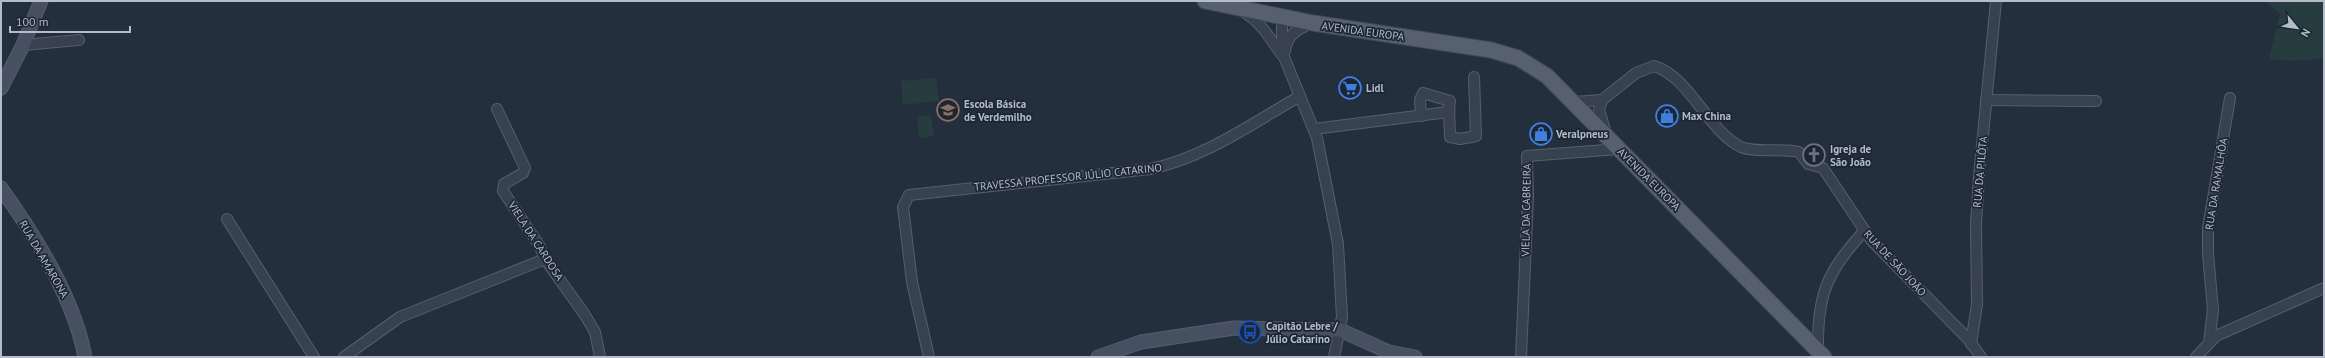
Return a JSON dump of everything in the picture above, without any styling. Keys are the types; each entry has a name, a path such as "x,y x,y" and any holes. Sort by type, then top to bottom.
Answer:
{"main road":[{"path":"1,88 23,45 41,1"},
{"name":"AVENIDA EUROPA","path":"1205,1 1282,18 1491,50 1518,58 1548,76 1821,354"},
{"name":"RUA DA AMARONA","path":"1,188 62,287 79,330 85,357"},
{"path":"1098,357 1141,342 1234,328 1340,330 1389,352 1415,357"}],"street":[{"name":"RUA DA PILÔTA","path":"1971,344 1977,304 1976,224 1978,176 1996,1"},
{"path":"1236,7 1255,18 1271,38 1284,59 1314,129 1338,244 1342,317 1334,357"},
{"path":"1271,38 1282,18"},
{"path":"1282,18 1281,38 1284,59"},
{"path":"1284,59 1286,42 1289,38 1298,28 1313,23"},
{"path":"23,45 79,40"},
{"name":"RUA DE SÃO JOÃO","path":"1602,100 1645,68 1654,66 1663,69 1729,138 1742,147 1786,149 1799,152 1808,164 1823,168 1864,230 1971,344 1981,357"},
{"path":"1421,116 1420,100 1423,93 1450,101 1448,112 1451,119 1450,137 1460,139 1476,136 1474,77"},
{"name":"TRAVESSA PROFESSOR JÚLIO CATARINO","path":"929,357 914,297 903,207 909,195 915,193 1150,169 1169,165 1189,158 1300,96"},
{"name":"RUA DA RAMALHÔA","path":"2209,343 2213,310 2208,254 2208,228 2230,98"},
{"path":"1574,102 1602,100 1600,110 1601,120 1607,137"},
{"path":"1986,100 2096,101"},
{"name":"VIELA DA CARDOSA","path":"497,109 524,168 523,173 504,184 503,190 539,245 545,259 595,332 600,357"},
{"path":"1314,129 1448,112"},
{"name":"VIELA DA CABREIRA","path":"1521,357 1528,196 1527,156 1619,149"},
{"path":"227,219 314,357"},
{"path":"1821,354 1817,325 1827,280 1847,249 1864,230"},
{"path":"344,357 400,317 545,259"},
{"path":"2196,357 2216,336 2248,320 2324,288"}],"green space":[{"path":"2265,1 2324,1 2324,56 2320,59 2292,61 2269,59 2280,14"},
{"path":"936,78 939,101 903,105 901,81"},
{"path":"931,115 934,136 919,138 917,117"}],"place":[{"name":"Lidl","path":"1350,88"},
{"name":"Escola Básica de Verdemilho","path":"948,110"},
{"name":"Max China","path":"1667,116"},
{"name":"Veralpneus","path":"1541,134"},
{"name":"Igreja de São João","path":"1814,155"},
{"name":"Capitão Lebre / Júlio Catarino","path":"1250,332"}]}
